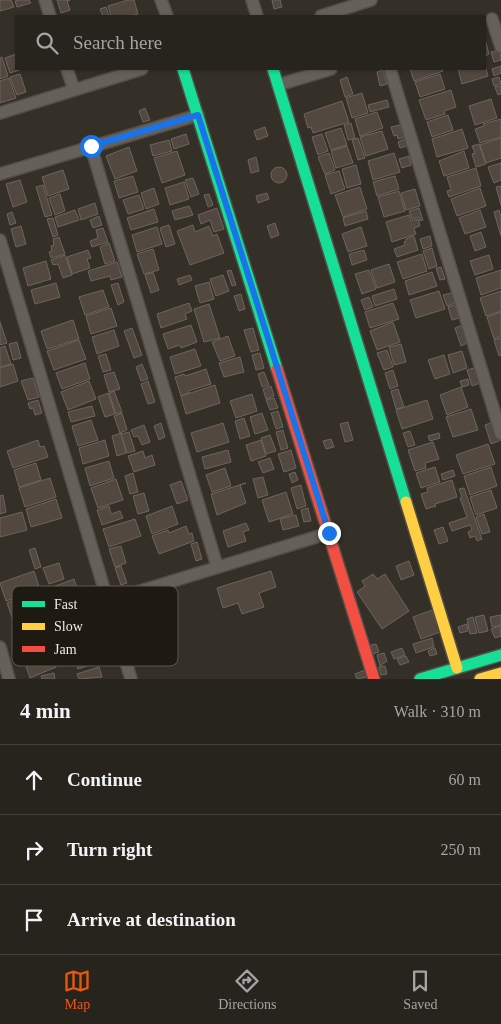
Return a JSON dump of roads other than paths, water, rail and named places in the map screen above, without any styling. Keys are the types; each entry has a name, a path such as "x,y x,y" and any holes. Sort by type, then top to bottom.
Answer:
{"street":[{"path":"45,0 50,15"},
{"path":"161,0 166,15"},
{"path":"252,0 257,15"},
{"path":"324,15 370,0"},
{"path":"493,19 501,47"},
{"path":"67,70 74,90"},
{"path":"0,113 139,70"},
{"path":"184,70 374,679"},
{"path":"273,70 458,668"},
{"path":"278,85 327,70"},
{"path":"390,70 501,434"},
{"path":"0,174 198,115"},
{"path":"91,146 217,566"},
{"path":"0,240 104,586"},
{"path":"155,586 329,533"},
{"path":"0,647 10,679"},
{"path":"420,679 501,655"},
{"path":"127,666 131,679"},
{"path":"480,679 501,673"}]}
